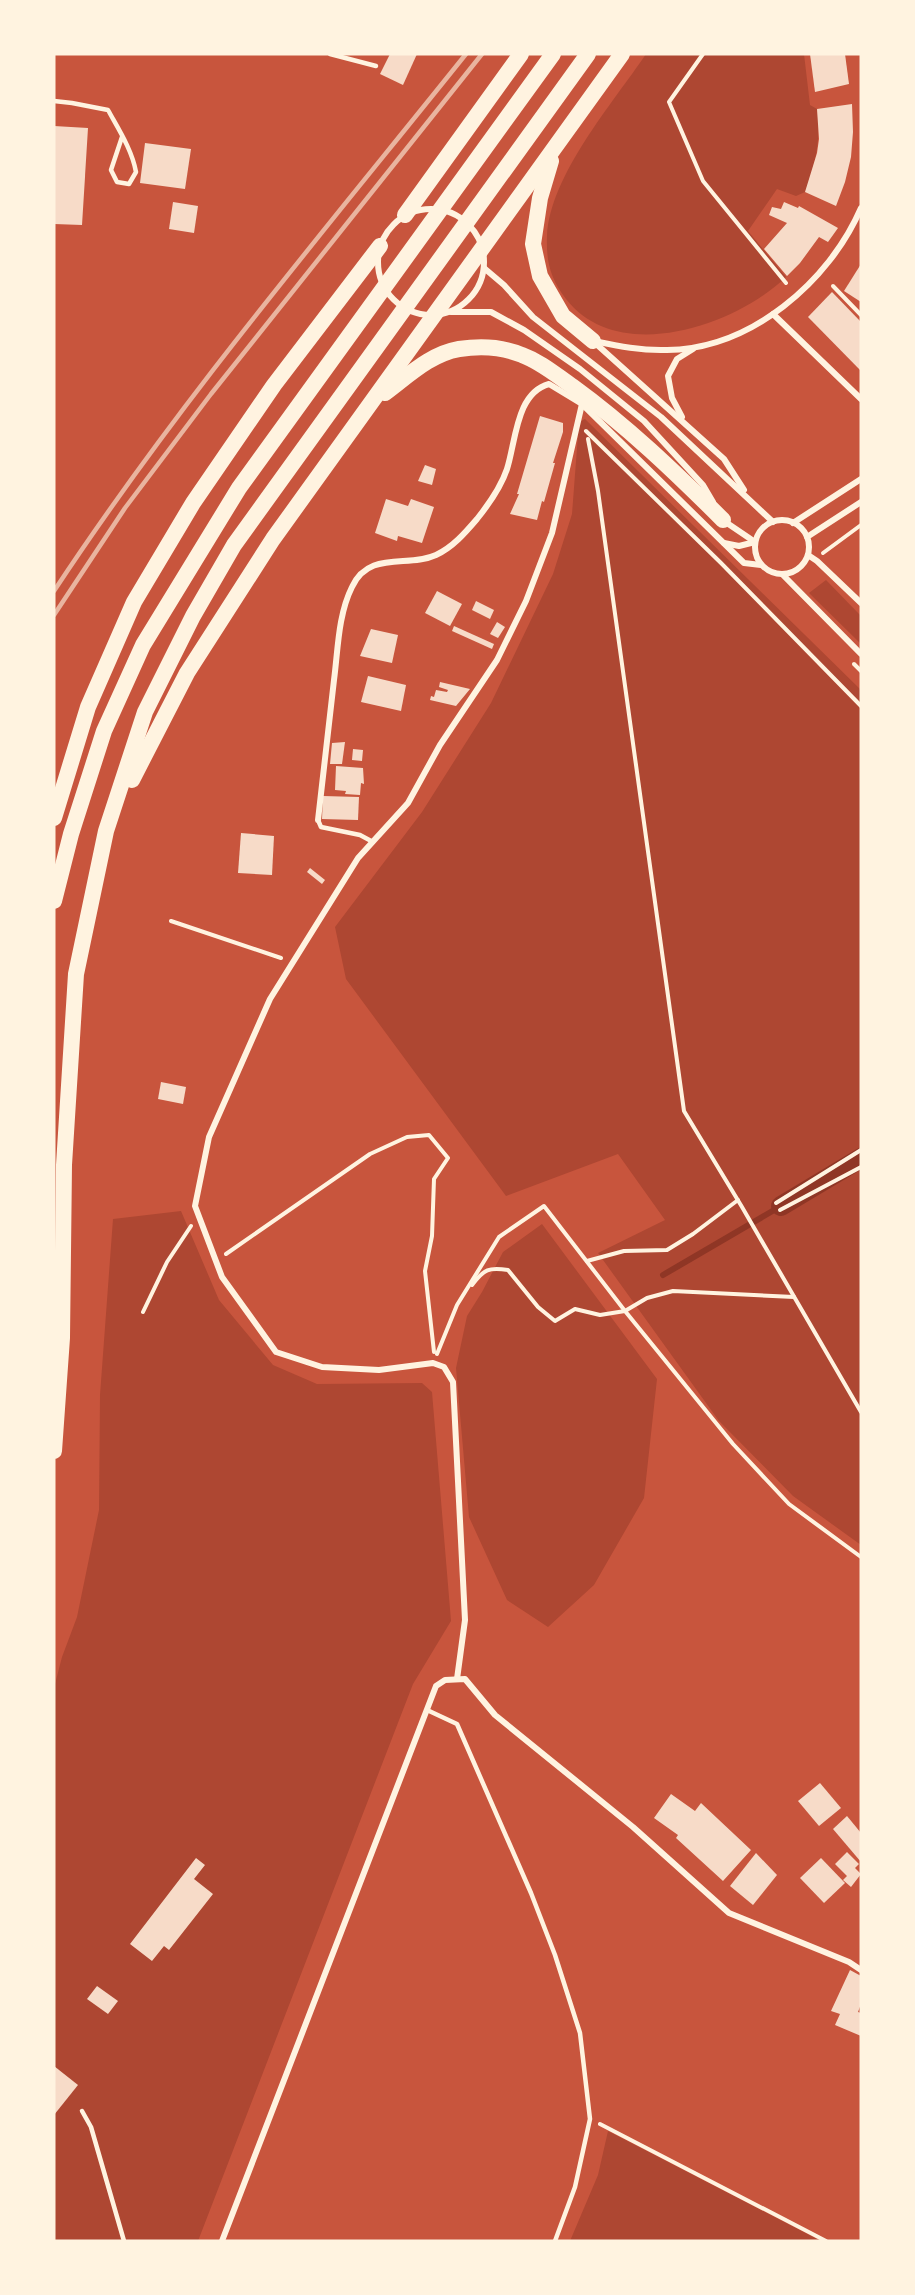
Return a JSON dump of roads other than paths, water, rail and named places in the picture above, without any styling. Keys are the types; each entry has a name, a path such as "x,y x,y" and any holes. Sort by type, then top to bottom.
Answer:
{"highway":[{"path":"405,215 521,54"},
{"path":"54,901 71,834 104,731 143,645 239,488 553,54"},
{"path":"54,1451 62,1338 64,1166 76,974 106,831 144,712 193,616 234,545 588,54"},
{"path":"106,831 154,733 187,673 273,539 622,54"},
{"path":"555,148 540,198 533,244 535,255 540,276 563,316 593,341"},
{"path":"54,818 88,707 134,602 193,504 274,385 380,246"},
{"path":"372,402 432,358 458,349 484,347 520,354 541,363 606,411 643,442 723,520"}],"street":[{"path":"451,312 473,294 480,282 484,268 483,251 478,236 467,222 453,213 437,208 421,209 405,215 394,223 380,246 378,263 380,280 389,295 401,306 417,314 491,312 524,330 580,369 644,421 703,485 723,520 755,542"},
{"path":"593,341 629,348 668,350 696,347 735,334 773,314 797,296 838,251 861,208"},
{"path":"484,268 504,285 533,317 661,417 773,522"},
{"path":"773,314 861,399"},
{"path":"593,341 724,459 747,496"},
{"path":"684,421 672,398 668,376 677,359 696,347"},
{"path":"318,820 340,632 352,586 362,571 378,563 434,556 451,546 464,534 489,504 502,479 519,418 529,399 540,386 549,384 582,404 744,562 761,565"},
{"path":"457,1679 465,1620 453,1382 444,1367 433,1363 379,1370 322,1367 276,1352 222,1277 195,1206 209,1137 270,999 358,858 408,803 440,745 497,660 526,601 552,533 582,404"},
{"path":"794,523 861,478"},
{"path":"807,537 861,502"},
{"path":"783,575 798,570 808,555 809,543 804,531 787,520 765,526 755,542 757,558 767,571 783,575 861,654"},
{"path":"723,543 739,546 755,542"},
{"path":"808,555 818,561 861,603"},
{"path":"222,2241 436,1686 445,1680 465,1679 495,1715 633,1827 729,1913 849,1962 861,1970"}],"lane":[{"path":"330,54 376,66"},
{"path":"54,101 108,110 133,158 136,172 129,184 117,182 111,170 122,137"},
{"path":"318,820 321,827 360,835 373,842"},
{"path":"427,1710 457,1724 531,1893 555,1955 580,2033 590,2120 575,2187 555,2241"},
{"path":"82,2111 91,2127 124,2241"}],"waterway":[{"path":"781,1206 861,1158"},
{"path":"663,1275 781,1206"}],"railway":[{"path":"54,591 102,521 202,385 466,54"},
{"path":"54,615 125,508 211,394 482,54"}]}
